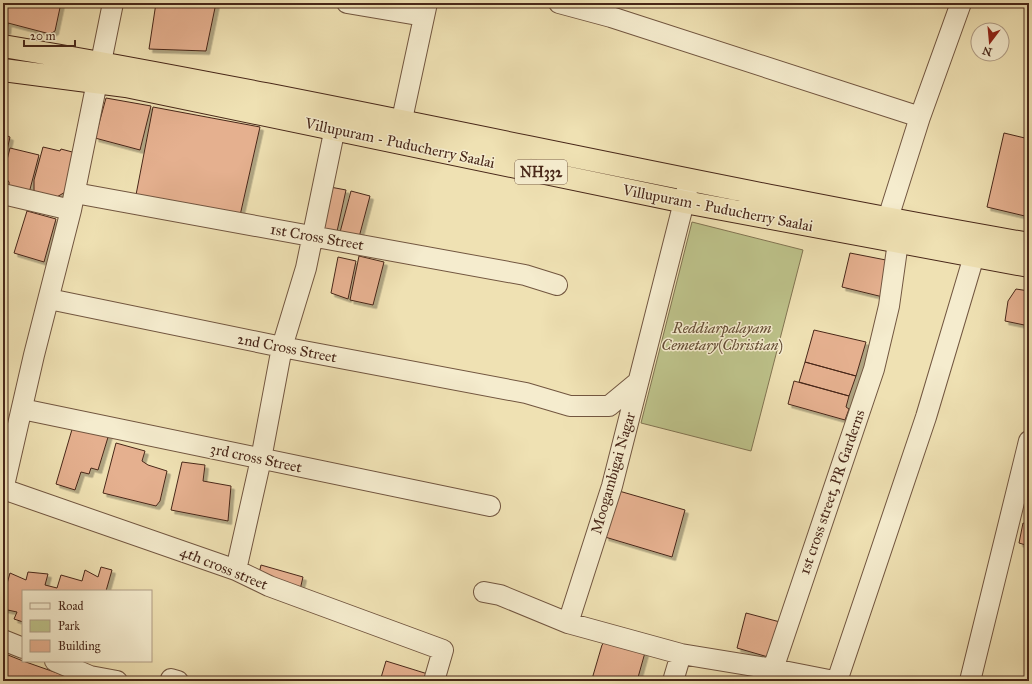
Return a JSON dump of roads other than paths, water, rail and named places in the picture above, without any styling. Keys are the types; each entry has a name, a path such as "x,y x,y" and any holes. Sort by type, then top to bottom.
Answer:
{"highway":[{"name":"Villupuram - Puducherry Saalai","path":"3,46 75,58 99,73 126,86 336,119 400,132 471,147 685,202 892,231 1029,244"},
{"name":"Villupuram - Puducherry Saalai","path":"3,70 54,77 99,73"},
{"name":"Villupuram - Puducherry Saalai","path":"471,147 690,180 892,231 974,256 1029,266"}],"street":[{"path":"3,490 73,202 113,3"},
{"path":"347,3 425,10 400,132"},
{"path":"559,3 611,17 920,117"},
{"name":"1st cross street, PR Garderns","path":"774,669 874,369 889,306 892,231 920,117 961,3"},
{"path":"236,570 261,459 282,347 306,268 336,119"},
{"name":"Moogambigai Nagar","path":"568,623 612,486 690,180"},
{"name":"1st Cross Street","path":"3,194 73,202 312,236 525,275 557,285"},
{"path":"484,592 500,595 568,623 681,654 836,681 926,417 974,256"},
{"name":"2nd Cross Street","path":"49,299 282,347 526,393 570,406 609,406 638,382"},
{"name":"3rd cross Street","path":"22,409 490,506"},
{"path":"970,681 1029,441"},
{"name":"4th cross street","path":"3,490 236,570 269,586 443,650 434,681"},
{"path":"3,640 22,648"},
{"path":"673,681 681,654"},
{"path":"57,662 90,676 117,681"},
{"path":"171,681 171,679 178,681"}],"park label":[{"name":"Reddiarpalayam Cemetary(Christian)","path":"722,336"}]}
